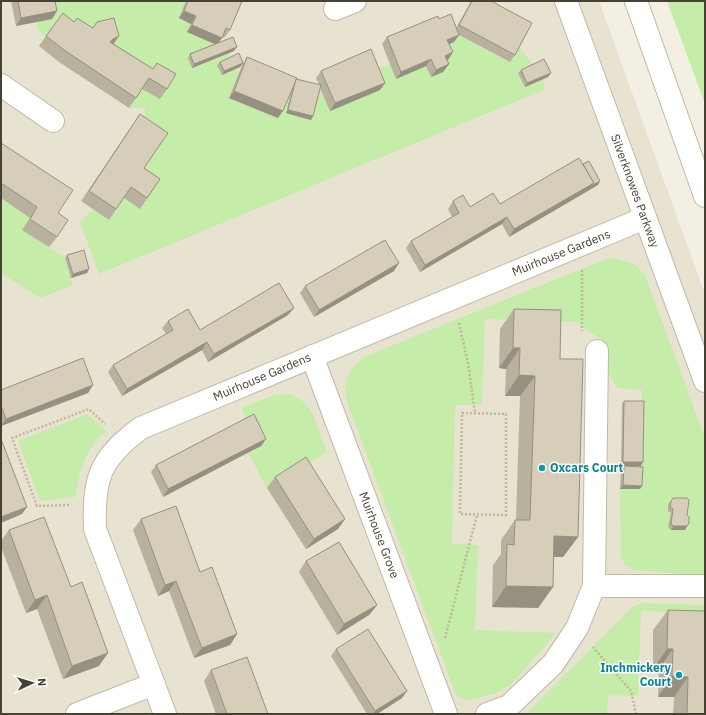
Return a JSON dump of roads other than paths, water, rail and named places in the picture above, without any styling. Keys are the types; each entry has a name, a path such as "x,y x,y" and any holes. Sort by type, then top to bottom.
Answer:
{"street":[{"path":"335,9 355,1"},
{"name":"Silverknowes Parkway","path":"566,1 705,381"},
{"path":"636,1 705,196"},
{"path":"1,85 53,121"},
{"name":"Muirhouse Gardens","path":"165,714 102,551 95,529 94,504 97,481 108,460 123,441 141,428 645,218"},
{"path":"487,714 509,706 553,664 577,628 594,586 597,350"},
{"name":"Muirhouse Grove","path":"312,356 446,714"},
{"path":"594,586 705,586"},
{"path":"77,714 154,684"}],"place":[{"name":"Oxcars Court","path":"542,468"},
{"name":"Inchmickery Court","path":"679,675"}]}
